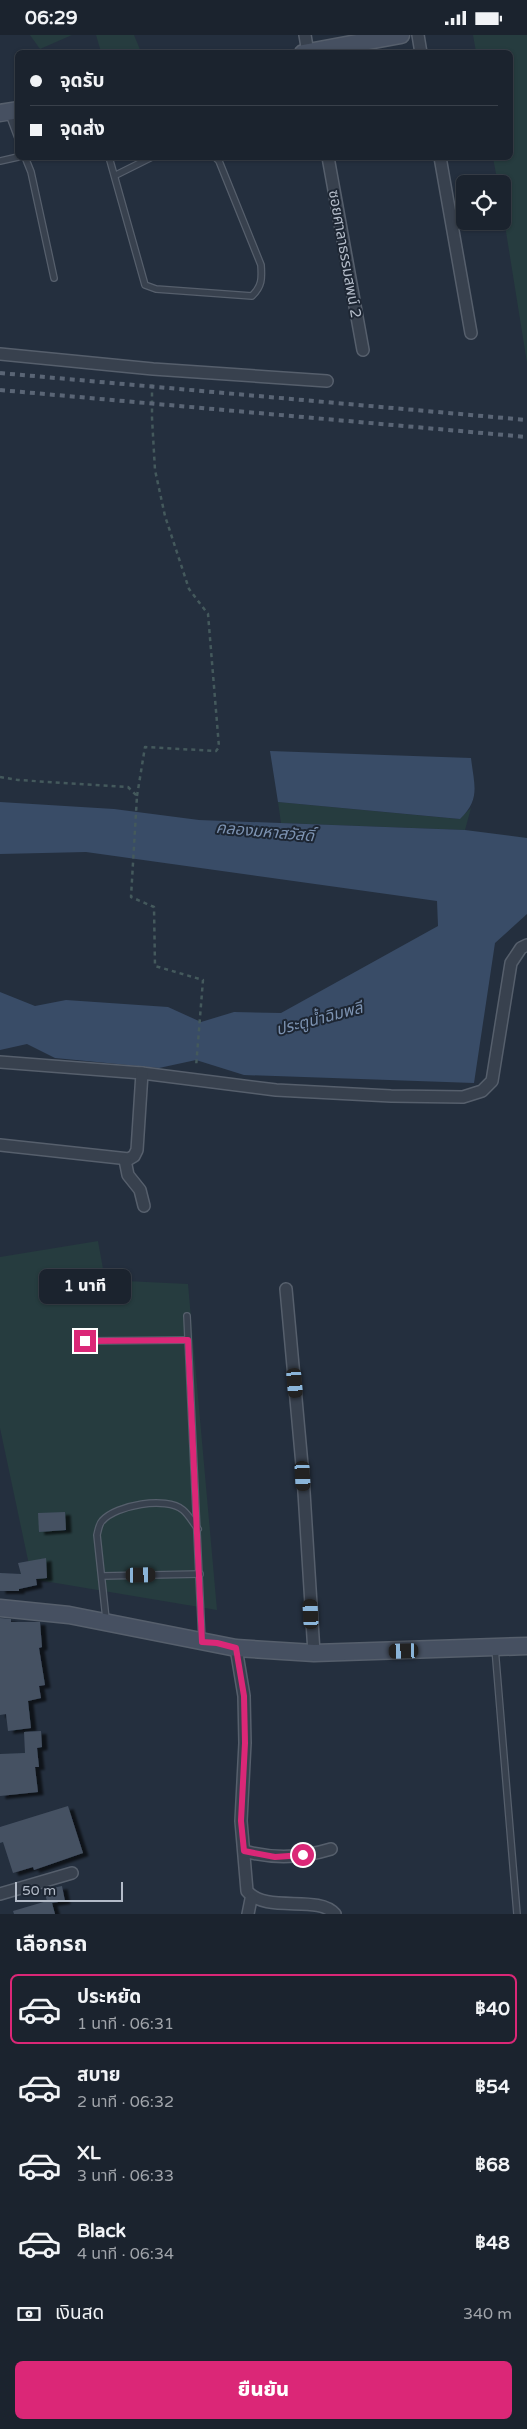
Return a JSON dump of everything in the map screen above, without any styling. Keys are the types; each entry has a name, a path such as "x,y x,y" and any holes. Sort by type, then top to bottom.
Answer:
{"street":[{"path":"305,35 306,50"},
{"path":"317,50 401,35"},
{"path":"418,35 420,50"},
{"name":"ซอยศาลาธรรมสพน์ 2","path":"329,160 363,350"},
{"path":"441,160 471,333"},
{"path":"0,354 33,355 153,369 327,381"},
{"path":"0,1063 142,1073 276,1090 391,1096 463,1097 482,1091 492,1081 511,963 522,948 527,945"},
{"path":"0,1145 125,1160 134,1156 142,1073"},
{"path":"125,1160 128,1175 140,1190 144,1206"},
{"path":"286,1289 303,1476 314,1653"},
{"path":"0,1607 106,1622 236,1648 314,1653 527,1646"},
{"path":"236,1648 244,1696 245,1743 241,1821 247,1891 258,1906 270,1909 327,1908 335,1914"},
{"path":"244,1851 262,1856 280,1857 331,1849"},
{"path":"0,1894 72,1873"},
{"path":"248,1914 258,1906"}],"lane":[{"path":"9,112 15,129"},
{"path":"0,161 15,158"},
{"path":"26,160 31,172 54,278"},
{"path":"110,160 116,175 145,285 156,289 252,296 259,289 262,278 262,265 218,160"},
{"path":"116,175 146,160"},
{"path":"187,1316 202,1642"},
{"path":"85,1341 188,1340"},
{"path":"106,1622 97,1535 100,1522 109,1515 137,1504 164,1503 183,1509 198,1529"},
{"path":"102,1576 200,1574"},
{"path":"495,1648 517,1914"}],"path":[{"path":"153,369 152,418 156,470 165,516 189,589 208,614 219,747 216,751 145,747 137,796 131,897 154,907 155,965 203,981 196,1066"},
{"path":"0,777 18,780 128,787 137,796"}],"green space":[{"path":"30,35 72,35 40,49"},
{"path":"96,35 134,35 140,50 100,50"},
{"path":"473,35 527,35 527,363 506,230 511,230 511,175 496,175 493,160 513,160 513,50 476,50"},
{"path":"278,802 459,819 471,808 465,830 281,823"},
{"path":"98,1241 105,1280 188,1284 217,1610 32,1579 0,1428 0,1257"}],"water":[{"path":"270,751 471,758 474,798 467,812 460,819 278,802"},
{"path":"0,802 114,809 199,820 465,830 527,838 527,914 495,943 474,1083 244,1075 196,1060 159,1068 55,1058 27,1044 0,1050 0,992 35,1006 66,1000 168,1007 201,1022 234,1012 281,1013 438,926 437,901 86,852 0,854"}],"building":[{"path":"65,1512 66,1530 39,1532 38,1513"},
{"path":"46,1558 47,1578 36,1579 37,1585 19,1589 19,1591 0,1591 0,1573 21,1574 18,1563"},
{"path":"0,1618 11,1619 11,1622 40,1622 42,1647 39,1648 45,1685 39,1686 41,1698 28,1701 31,1728 8,1731 6,1714 0,1715"},
{"path":"41,1731 42,1747 37,1748 39,1767 35,1767 38,1792 0,1796 0,1754 25,1753 24,1732"},
{"path":"68,1806 83,1853 34,1870 33,1867 13,1873 3,1842 0,1843 0,1827"},
{"path":"62,1886 65,1901 52,1903 55,1914 14,1914 13,1911 47,1901 44,1890"}],"railway":[{"path":"0,373 527,420"},
{"path":"0,390 527,437"}],"route":[{"path":"85,1341 188,1340 202,1642 217,1643 236,1648 244,1696 245,1743 241,1821 244,1851 275,1857 303,1855"}],"water label":[{"name":"คลองมหาสวัสดิ์","path":"265,831"},
{"name":"ประตูน้ำฉิมพลี","path":"319,1018"}]}
